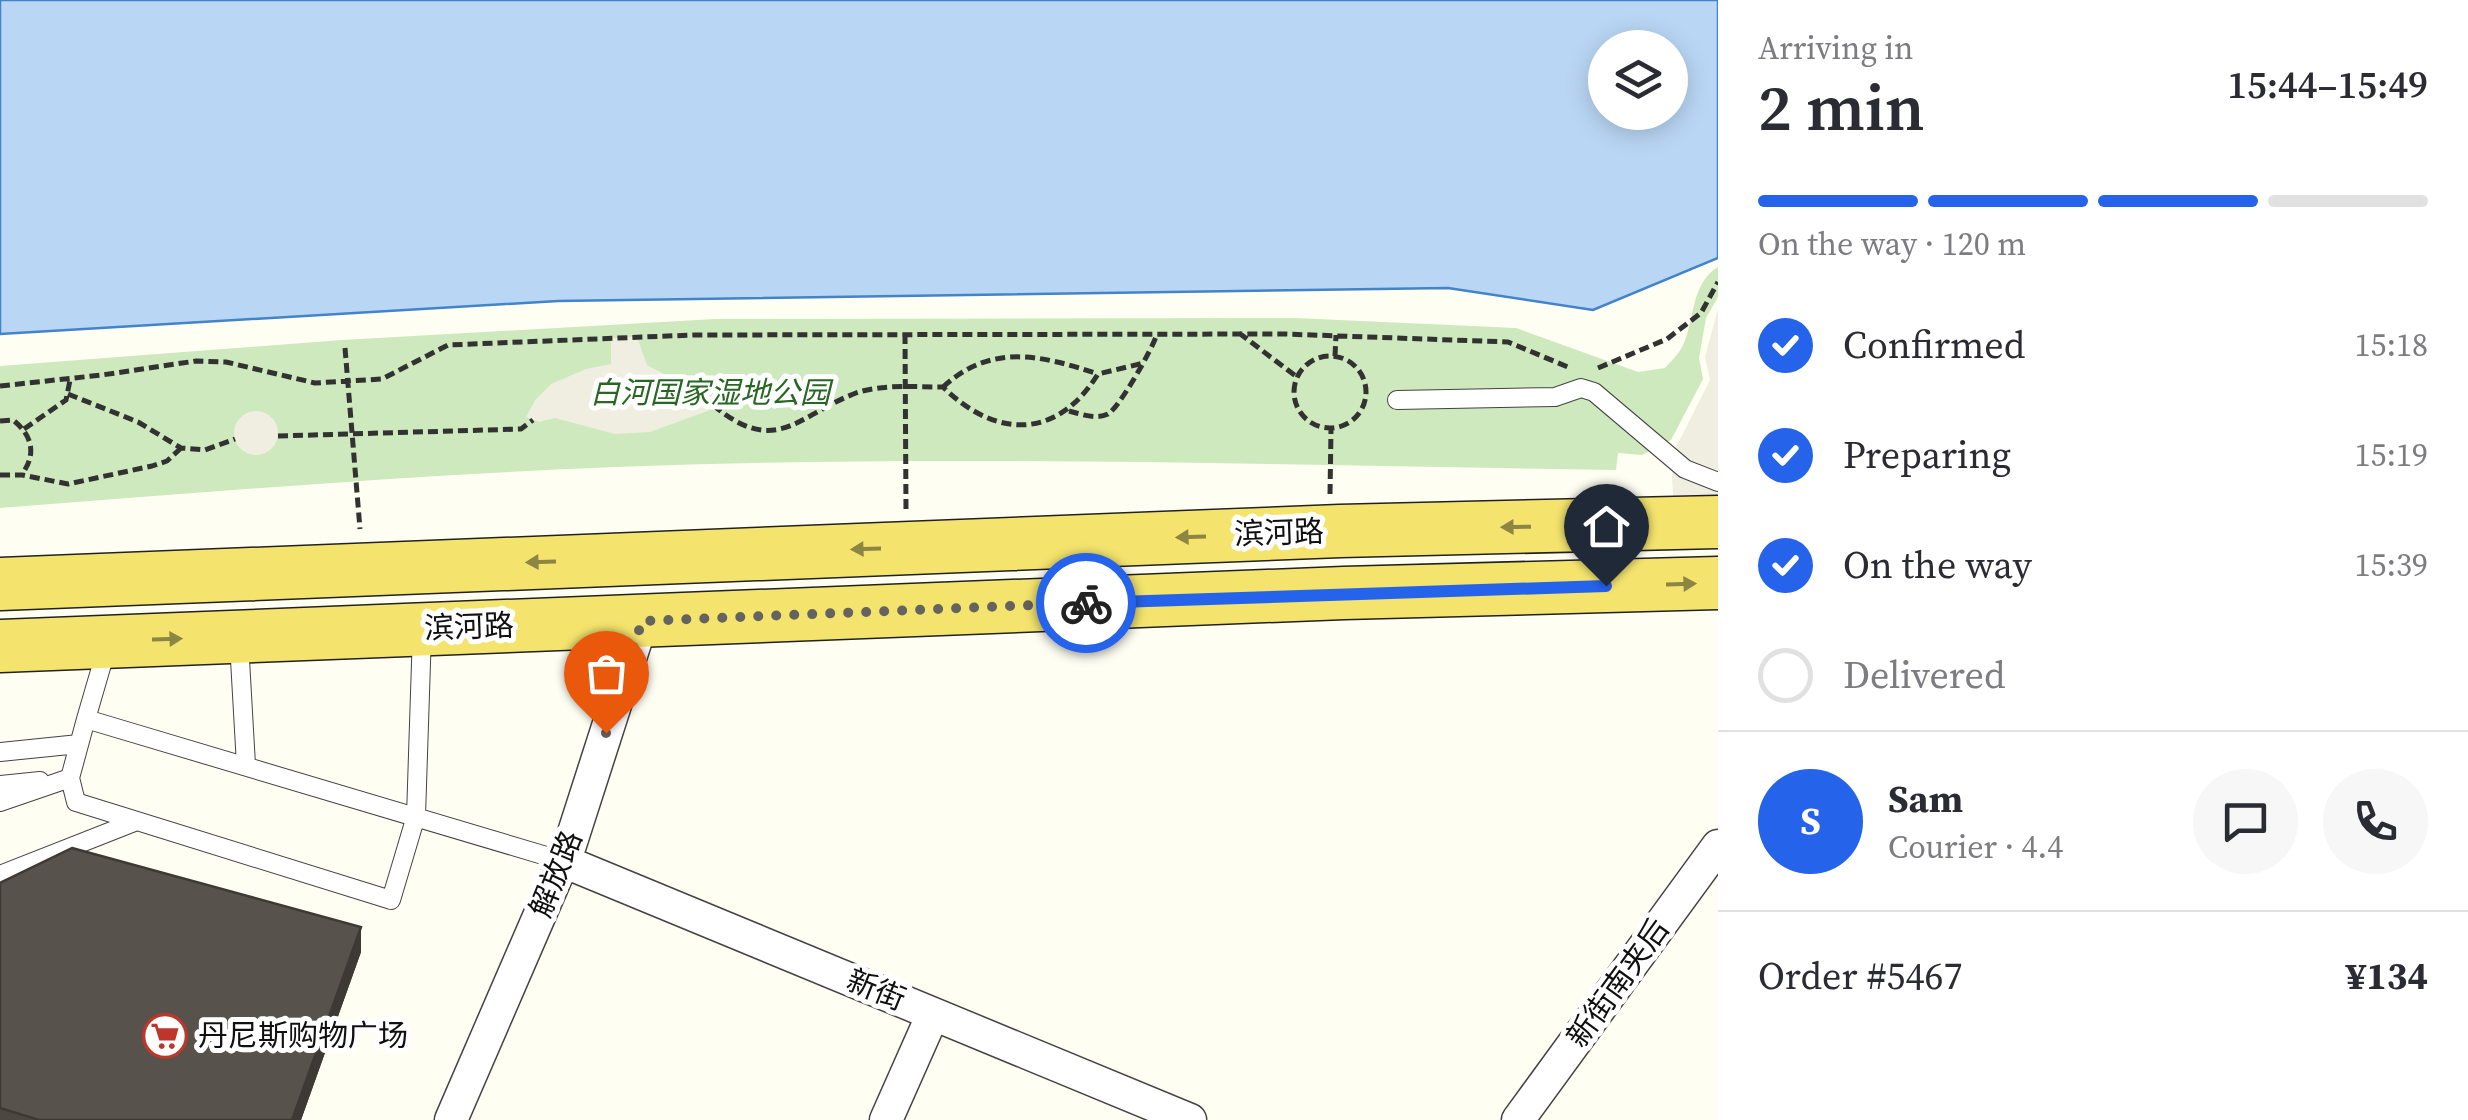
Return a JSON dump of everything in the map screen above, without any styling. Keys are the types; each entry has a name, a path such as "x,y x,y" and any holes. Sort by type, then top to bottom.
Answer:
{"main road":[{"name":"滨河路","path":"0,584 1340,531 1718,522"},
{"name":"滨河路","path":"0,646 1363,592 1718,583"}],"street":[{"name":"解放路","path":"451,1120 563,861 642,621"},
{"name":"新街南夹后","path":"1518,1120 1718,846"},
{"name":"新街","path":"563,861 1190,1120"},
{"path":"886,1120 933,1014"}],"lane":[{"path":"1397,400 1555,397 1581,388 1594,392 1685,469 1718,482"},
{"path":"109,642 70,778 76,802 391,900 416,816 422,629"},
{"path":"239,636 246,765"},
{"path":"86,719 563,861"},
{"path":"0,752 79,744"},
{"path":"0,785 70,778"},
{"path":"0,802 70,778"},
{"path":"0,875 137,821"}],"path":[{"path":"1596,369 1666,339 1701,313 1718,282"},
{"path":"905,334 907,548"},
{"path":"1068,411 1098,416 1110,413 1152,352 1156,334"},
{"path":"1240,334 1296,377"},
{"path":"0,386 196,360 226,362 314,383 382,380 448,345 693,335 1336,335 1508,342 1579,370"},
{"path":"1334,356 1336,335"},
{"path":"345,348 357,487"},
{"path":"1334,356 1346,360 1362,375 1366,398 1354,420 1331,429 1308,421 1299,412 1294,401 1296,377 1312,360 1334,356"},
{"path":"713,405 745,426 791,428 859,392 943,387 970,364 993,358 1043,360 1098,374 1144,364"},
{"path":"943,387 972,412 1021,424 1050,420 1068,411 1084,397 1098,374"},
{"path":"24,429 66,400 70,379"},
{"path":"68,394 138,422 181,448 205,450 235,439"},
{"path":"0,421 13,420 24,429 32,447 31,462 22,474"},
{"path":"278,436 521,428 533,420"},
{"path":"1331,429 1331,469"},
{"path":"0,476 22,474 68,484 168,462 181,448"}],"green space":[{"name":"白河国家湿地公园","path":"1718,267 1718,297 1706,318 1699,358 1703,379 1671,440 1642,455 1618,453 1616,470 1116,462 741,463 308,484 0,508 0,366 342,340 715,319 1295,318 1516,328 1638,372 1665,368 1678,354 1697,294"}],"shaded area":[{"path":"1718,309 1718,495 1673,496 1671,457 1710,380 1705,357"},
{"path":"637,337 647,365 713,400 713,409 650,432 615,434 555,418 539,422 526,417 551,384 586,369 611,364 611,338"},
{"path":"256,411 271,418 278,433 271,448 256,455 241,448 234,433 241,418"}],"water":[{"path":"0,0 1718,0 1718,258 1593,310 1448,288 558,301 0,334"}],"building":[{"name":"丹尼斯购物广场","path":"72,848 361,927 292,1120 39,1120 0,1108 0,883"}],"way so far":[{"path":"606,733 642,621 1086,603"}],"place":[{"name":"丹尼斯购物广场","path":"165,1036"}],"route":[{"path":"1086,603 1606,586"}]}
